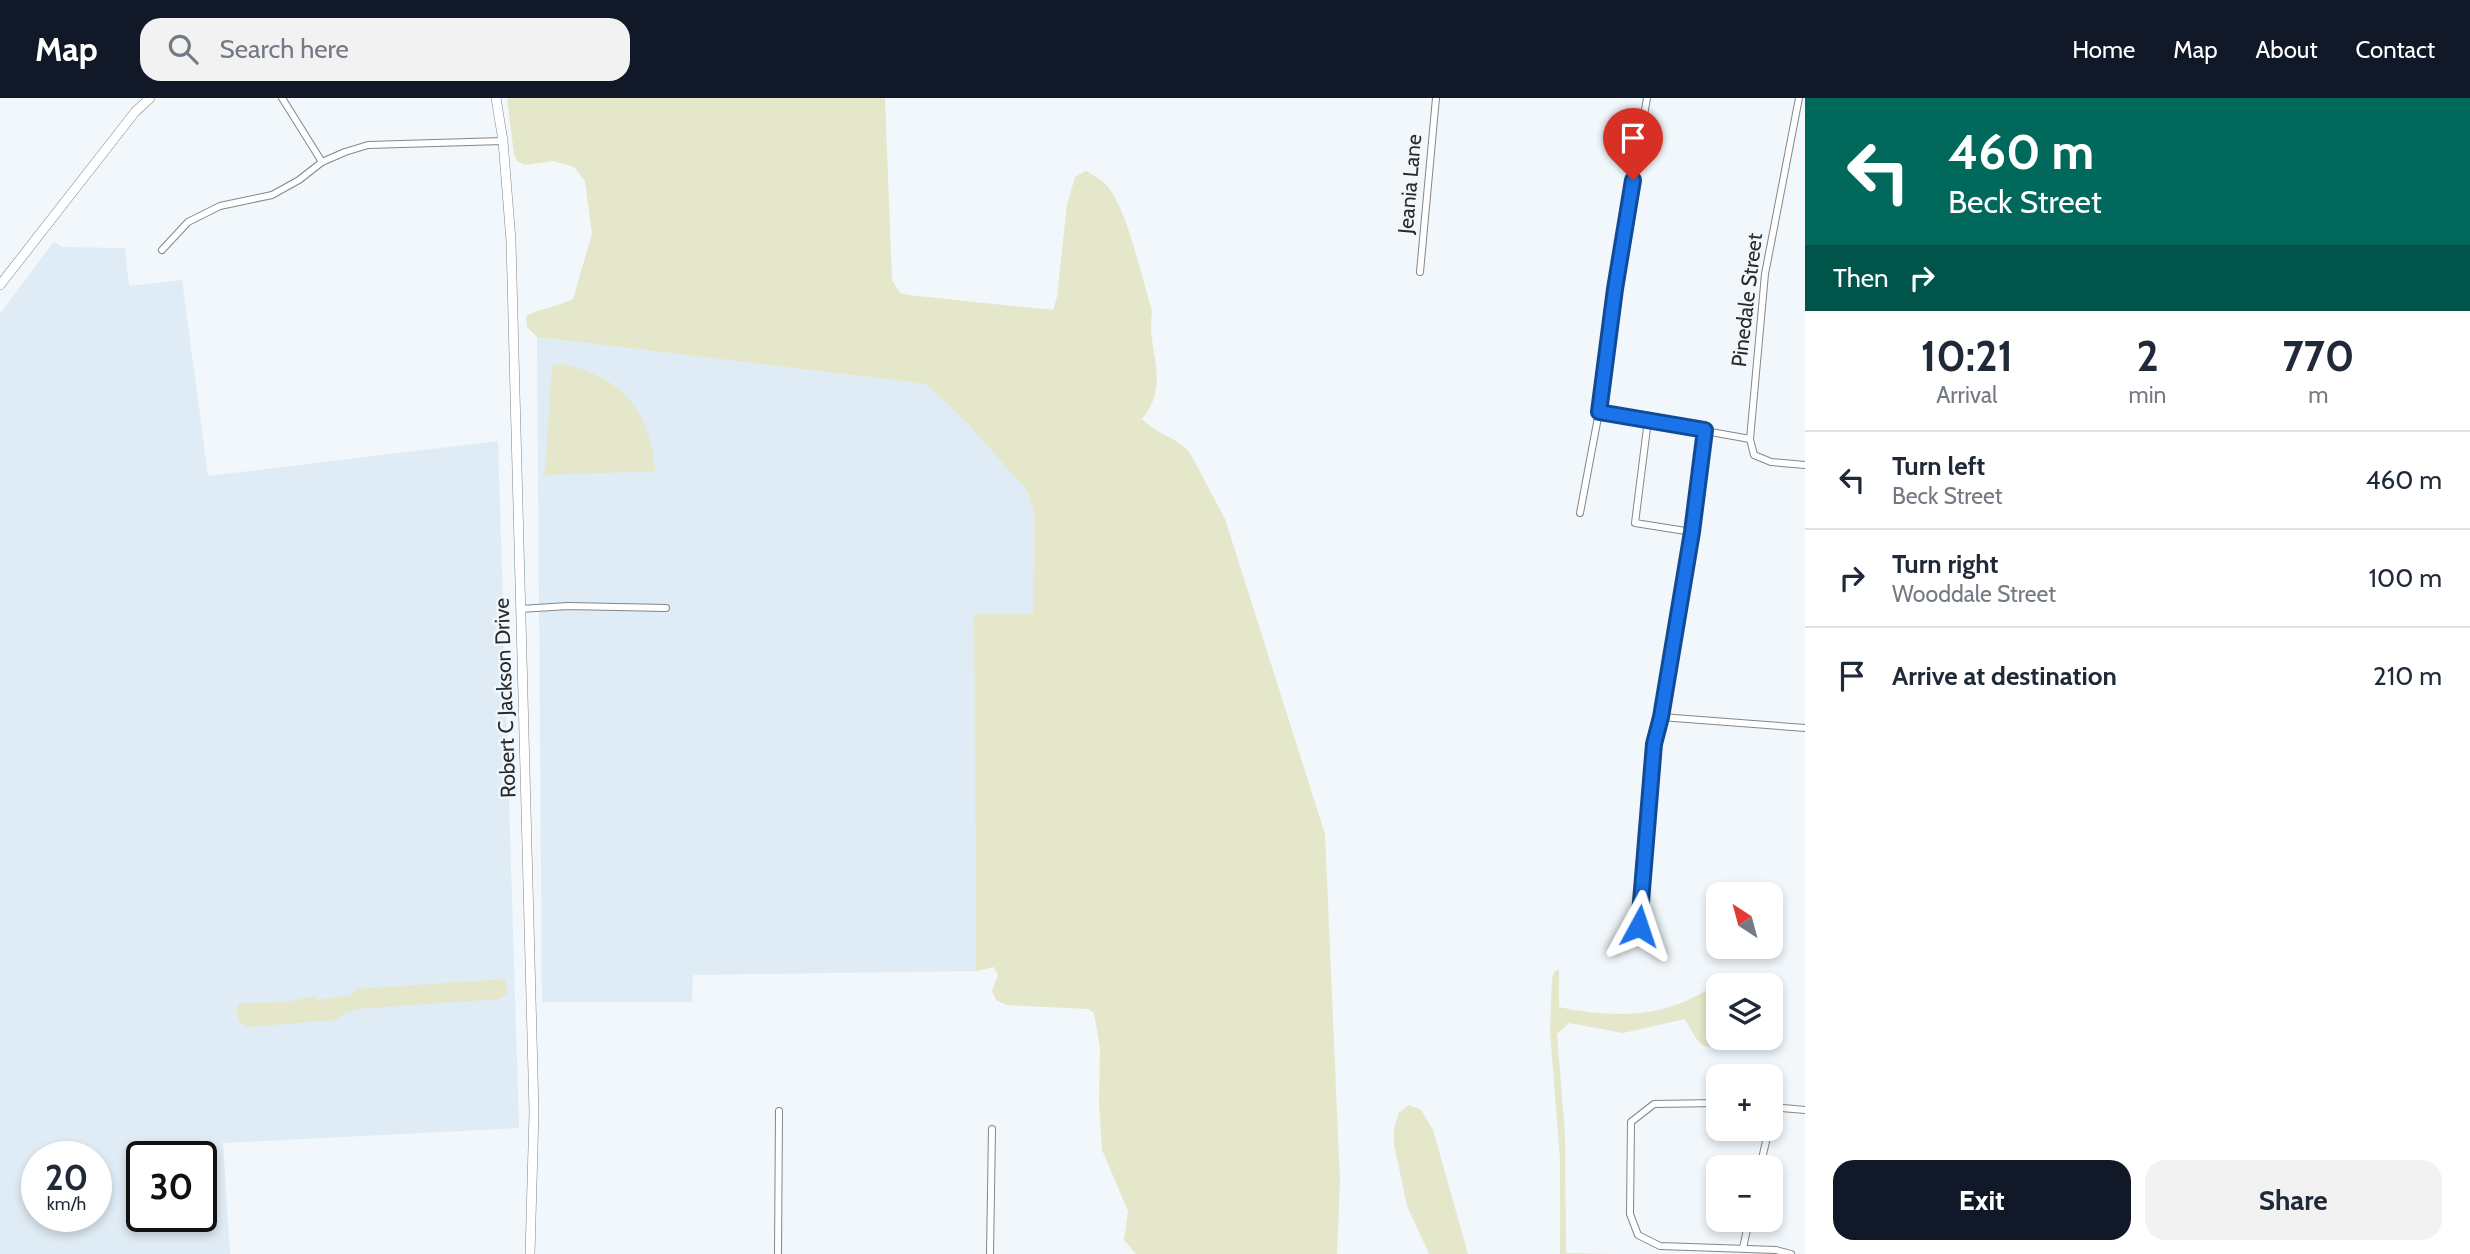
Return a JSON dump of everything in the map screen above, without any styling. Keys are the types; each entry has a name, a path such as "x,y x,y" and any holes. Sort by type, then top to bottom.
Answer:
{"main road":[{"path":"0,285 135,112 150,98"},
{"name":"Robert C Jackson Drive","path":"496,98 503,141 511,241 534,1112 530,1254"}],"street":[{"path":"282,98 322,162"},
{"name":"Jeania Lane","path":"1420,272 1436,98"},
{"path":"1580,513 1599,412 1615,289 1647,98"},
{"name":"Pinedale Street","path":"1750,439 1765,274 1800,98"},
{"path":"162,250 188,222 219,206 272,195 299,180 322,162 368,145 503,141"},
{"path":"1599,412 1750,439 1754,455 1761,459 1805,465"},
{"path":"1648,420 1635,523 1692,532"},
{"path":"1639,926 1654,744 1661,717 1692,532 1705,430"},
{"path":"520,609 568,606 666,608"},
{"path":"1661,717 1805,728"},
{"path":"1706,1103 1654,1104 1631,1122 1630,1214 1637,1235 1660,1246 1776,1250 1791,1254"},
{"path":"1783,1108 1805,1110"},
{"path":"778,1254 779,1111"},
{"path":"990,1254 992,1129"},
{"path":"1743,1248 1746,1232"}],"shaded area":[{"path":"54,241 62,247 125,248 129,286 182,280 208,476 498,441 519,1128 223,1143 230,1254 0,1254 0,314"},
{"path":"537,337 926,384 967,423 1028,492 1034,513 1033,615 974,615 976,971 693,975 692,1002 542,1002"}],"green space":[{"path":"507,98 885,98 892,280 900,293 908,295 1053,310 1057,297 1067,205 1075,177 1086,171 1111,191 1129,232 1152,311 1157,380 1151,406 1142,419 1190,453 1225,519 1325,834 1340,1181 1337,1254 1136,1254 1124,1240 1128,1211 1102,1150 1100,1048 1094,1013 1088,1009 1007,1005 996,1000 992,991 998,975 994,967 976,971 974,614 1033,614 1034,513 1028,492 967,423 926,384 537,337 527,327 526,316 573,299 592,234 585,181 574,167 553,161 525,165 517,161"},
{"path":"562,364 601,377 629,400 647,431 655,471 545,477 542,474 545,472 552,365"},
{"path":"1559,969 1559,1007 1595,1013 1648,1012 1682,1003 1706,990 1706,1046 1701,1044 1685,1019 1623,1033 1569,1023 1557,1034 1565,1134 1566,1253 1614,1254 1560,1254 1560,1160 1550,1031 1554,972"},
{"path":"505,979 508,992 500,999 357,1009 335,1020 247,1027 239,1021 236,1011 239,1003 286,1002 317,996 317,1000 352,995 357,989"},
{"path":"1409,1105 1421,1110 1433,1130 1468,1254 1429,1254 1407,1206 1394,1144 1394,1128 1399,1113"}],"route":[{"path":"1633,180 1599,412 1705,430 1692,532 1661,717 1654,744 1639,926"}]}
